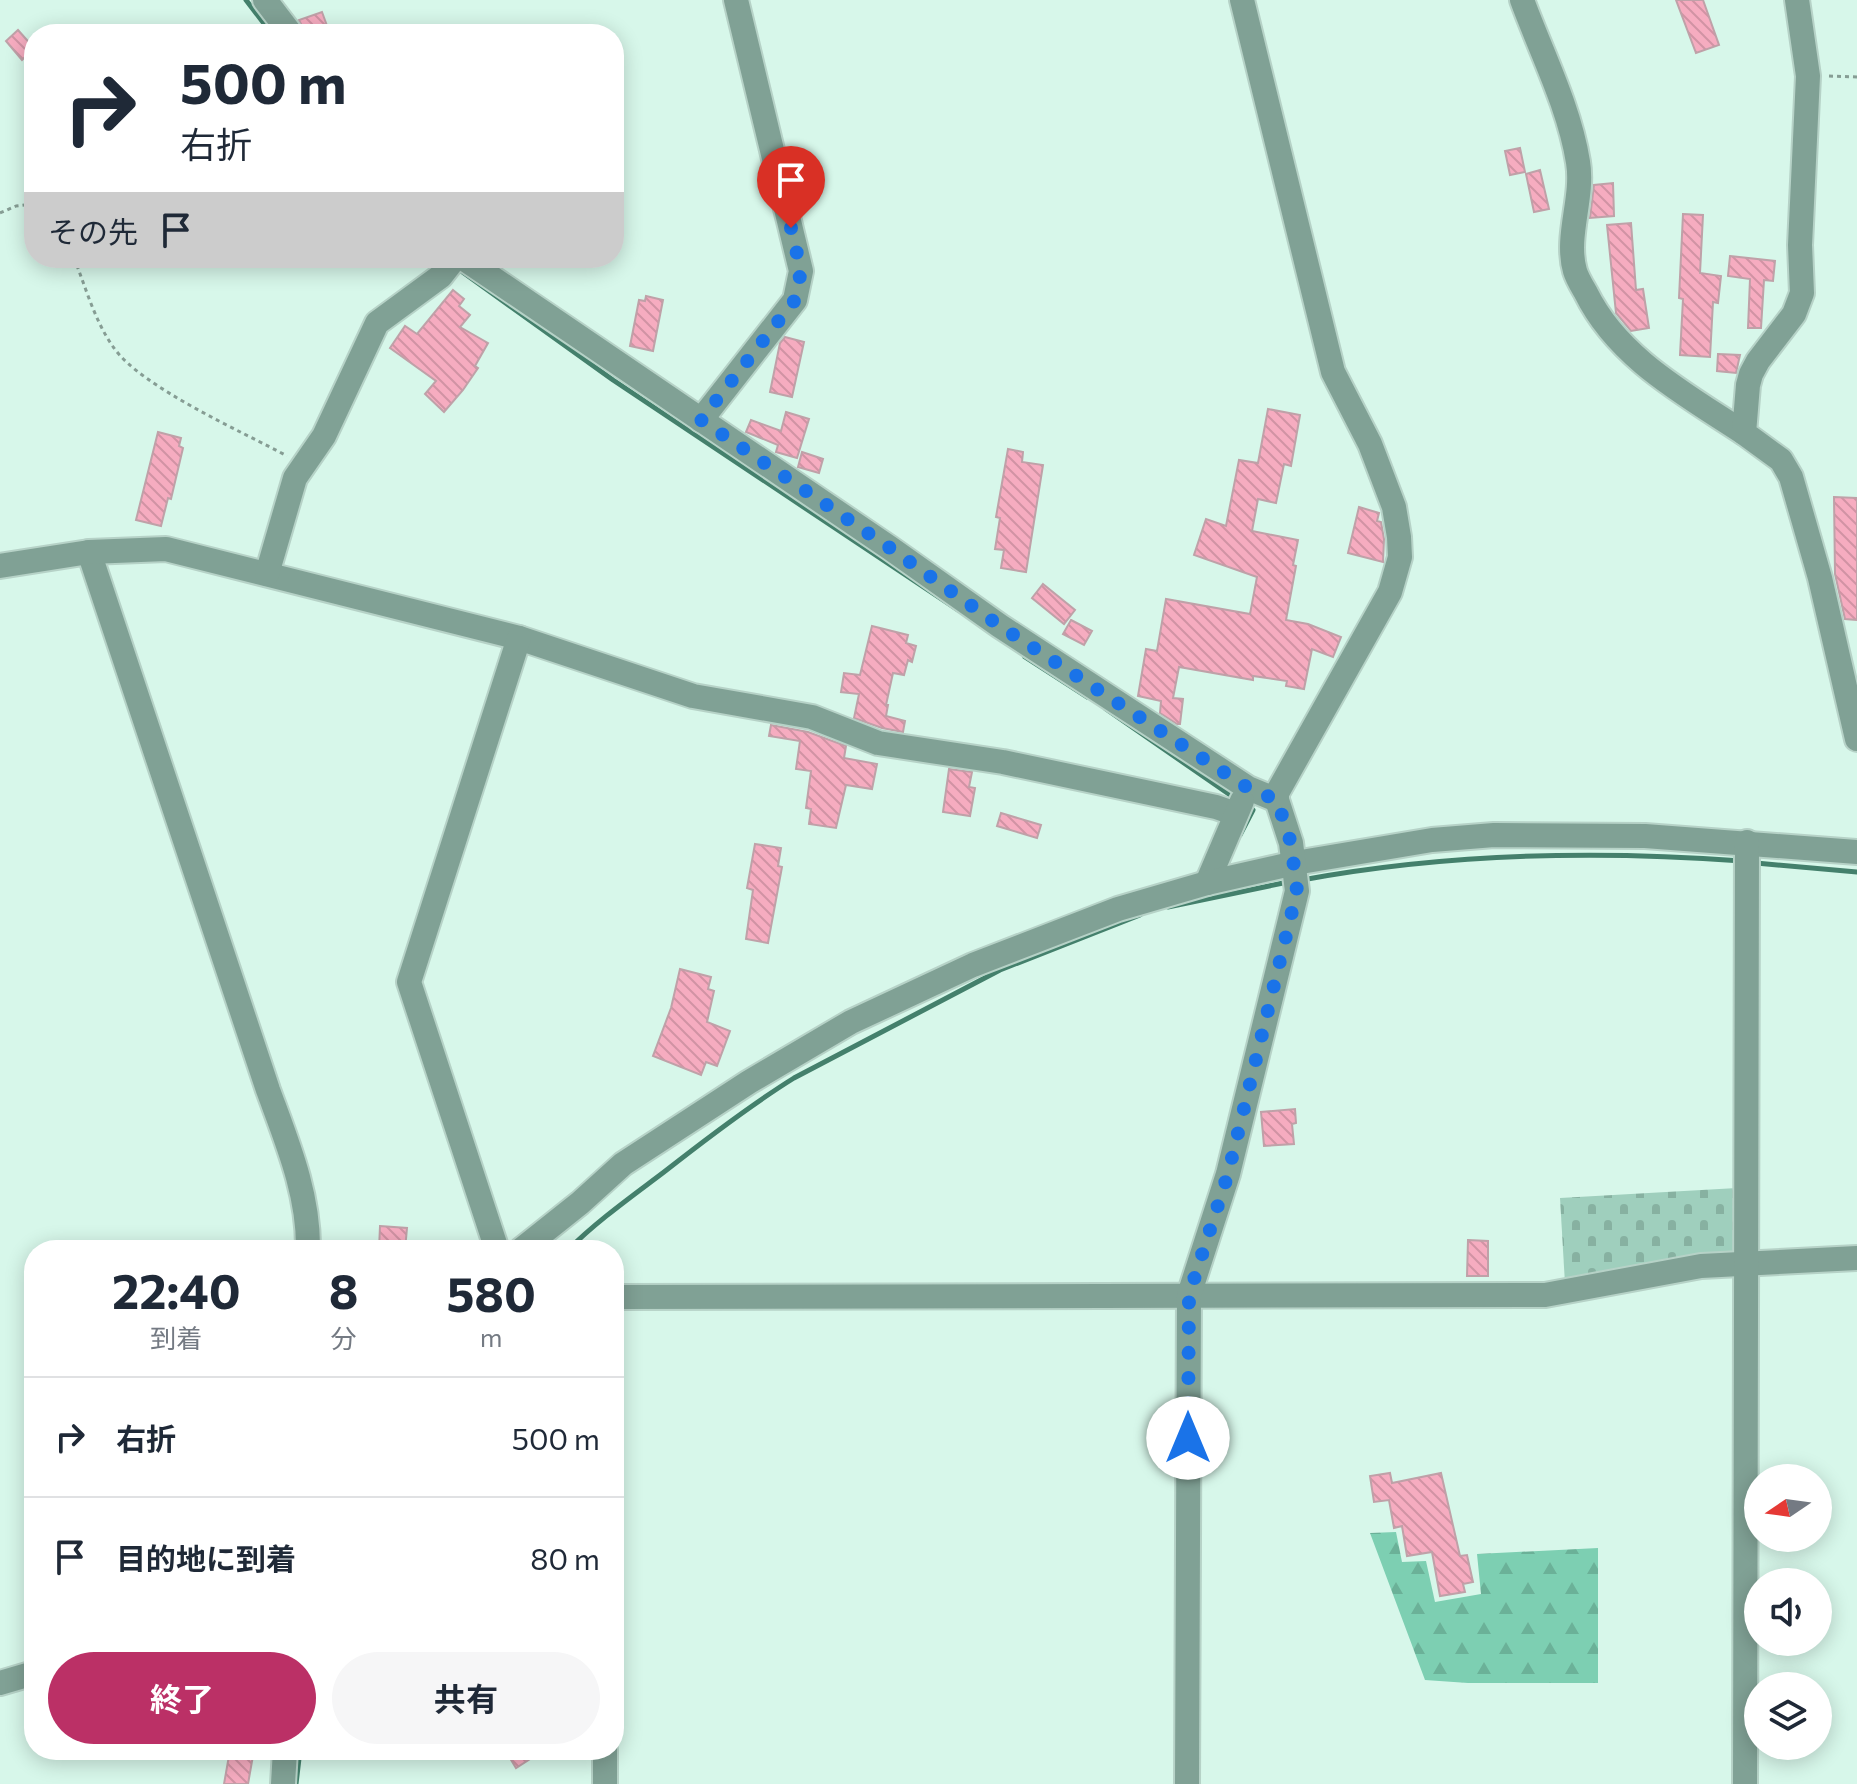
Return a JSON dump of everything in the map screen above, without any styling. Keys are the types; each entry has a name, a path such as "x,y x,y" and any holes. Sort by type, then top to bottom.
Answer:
{"street":[{"path":"265,0 283,24"},
{"path":"701,420 795,300 801,271 736,0"},
{"path":"1187,1784 1189,1295 1228,1174 1296,876 1277,800 1281,786 1390,592 1400,557 1394,507 1382,471 1333,372 1242,0"},
{"path":"1522,0 1574,141 1581,185 1573,239 1575,272 1590,303 1611,332 1644,366 1781,460 1791,477 1820,578 1857,739"},
{"path":"1744,433 1751,374 1794,314 1802,293 1800,245 1808,76 1797,0"},
{"path":"267,574 295,478 324,436 377,323 441,276 447,268"},
{"path":"478,268 1000,626 1248,788 1277,800"},
{"path":"0,566 89,552 166,549 519,638 693,696 812,717 878,743 1003,762 1216,807 1236,814"},
{"path":"89,552 297,1169 309,1228 308,1240"},
{"path":"494,1240 412,995 410,975 519,638"},
{"path":"1207,883 1248,788"},
{"path":"534,1240 623,1164 749,1082 851,1022 973,965 1118,909 1207,883 1296,876 1432,840 1494,835 1645,836 1747,854 1857,852"},
{"path":"1745,1784 1747,854"},
{"path":"624,1297 1545,1295 1575,1292 1665,1272 1857,1258"},
{"path":"0,1683 24,1676"},
{"path":"283,1784 284,1760"},
{"path":"605,1760 605,1784"}],"path":[{"path":"1808,76 1857,77"},
{"path":"0,213 24,205"},
{"path":"78,268 103,331 125,361 164,389 305,465"}],"green space":[{"path":"1737,1188 1737,1252 1565,1284 1560,1198"},
{"path":"1396,1532 1402,1562 1426,1561 1435,1602 1481,1594 1477,1554 1598,1548 1598,1683 1425,1680 1370,1533"}],"building":[{"path":"1676,0 1703,0 1719,45 1696,53"},
{"path":"322,12 326,24 301,24 299,20"},
{"path":"18,30 24,37 22,60 6,41"},
{"path":"1520,148 1525,172 1510,175 1505,151"},
{"path":"1540,170 1549,209 1534,212 1526,174"},
{"path":"1613,183 1614,216 1590,218 1594,185"},
{"path":"1683,214 1703,215 1700,273 1721,276 1718,303 1713,302 1710,357 1680,355"},
{"path":"1631,223 1636,290 1643,289 1649,328 1631,331 1616,313 1607,225"},
{"path":"1730,256 1775,261 1773,281 1764,280 1761,328 1748,328 1750,279 1728,276"},
{"path":"453,290 464,299 459,306 470,315 460,327 488,343 475,366 478,368 444,412 425,394 436,381 390,348 405,326 417,334"},
{"path":"646,296 663,300 653,351 630,346 639,300 645,301"},
{"path":"785,337 804,342 792,397 770,392 780,343"},
{"path":"1718,354 1740,355 1736,373 1717,371"},
{"path":"1268,409 1300,415 1291,466 1284,464 1276,503 1258,499 1252,531 1298,540 1286,620 1308,624 1341,637 1333,657 1312,649 1304,689 1286,686 1287,681 1253,676 1253,680 1179,667 1173,698 1183,699 1180,724 1177,724 1160,713 1161,701 1138,696 1146,649 1157,651 1166,599 1250,614 1257,577 1194,555 1206,519 1226,526 1239,460 1258,463"},
{"path":"786,412 809,419 797,458 776,452 778,445 746,432 751,420 781,431"},
{"path":"158,432 181,438 179,446 183,448 161,526 136,520"},
{"path":"1008,449 1023,452 1022,462 1043,465 1026,572 1001,568 1004,550 995,549 1000,518 996,517"},
{"path":"802,452 823,459 819,473 798,467"},
{"path":"1834,497 1857,498 1857,620 1845,619 1835,574"},
{"path":"1359,507 1379,513 1377,521 1381,522 1384,539 1383,562 1348,553"},
{"path":"1043,584 1075,610 1064,624 1032,598"},
{"path":"1071,620 1092,631 1084,645 1063,634"},
{"path":"872,626 908,635 906,643 916,646 912,662 908,660 904,675 893,673 886,705 886,716 905,721 903,732 854,718 859,694 841,692 844,673 860,675"},
{"path":"771,725 808,732 846,746 844,758 877,764 872,789 846,785 836,828 809,824 811,809 806,808 811,771 796,769 800,741 769,736"},
{"path":"949,769 972,772 969,787 975,788 970,816 943,812"},
{"path":"1001,813 1041,825 1037,838 997,826"},
{"path":"755,844 781,848 778,866 782,867 768,943 746,939 753,890 747,888"},
{"path":"680,969 711,977 708,989 714,991 707,1022 730,1031 717,1066 706,1062 701,1075 653,1056 671,1008"},
{"path":"1295,1109 1296,1123 1292,1124 1294,1144 1264,1146 1261,1112"},
{"path":"380,1226 407,1228 406,1240 379,1240"},
{"path":"1468,1240 1488,1241 1488,1276 1467,1276"},
{"path":"1390,1473 1392,1483 1441,1473 1460,1556 1467,1555 1473,1582 1463,1584 1465,1592 1440,1596 1432,1552 1407,1556 1402,1526 1394,1528 1389,1500 1374,1502 1370,1476"},
{"path":"228,1760 252,1760 248,1784 224,1784"},
{"path":"511,1760 528,1760 516,1768"}],"waterway":[{"path":"246,0 264,24"},
{"path":"457,268 613,380 958,610"},
{"path":"1025,657 1087,697"},
{"path":"1106,709 1236,799"},
{"path":"1240,835 1253,810 1247,807"},
{"path":"1302,880 1412,864 1521,856 1631,856 1742,861"},
{"path":"1756,863 1857,872"},
{"path":"1168,907 1288,882"},
{"path":"579,1240 696,1147 794,1078 1000,970 1140,915"},
{"path":"296,1784 299,1760"}],"route":[{"path":"791,228 801,271 795,300 701,420 1000,626 1248,788 1277,800 1291,843 1297,891 1228,1174 1189,1295 1188,1438"}]}
